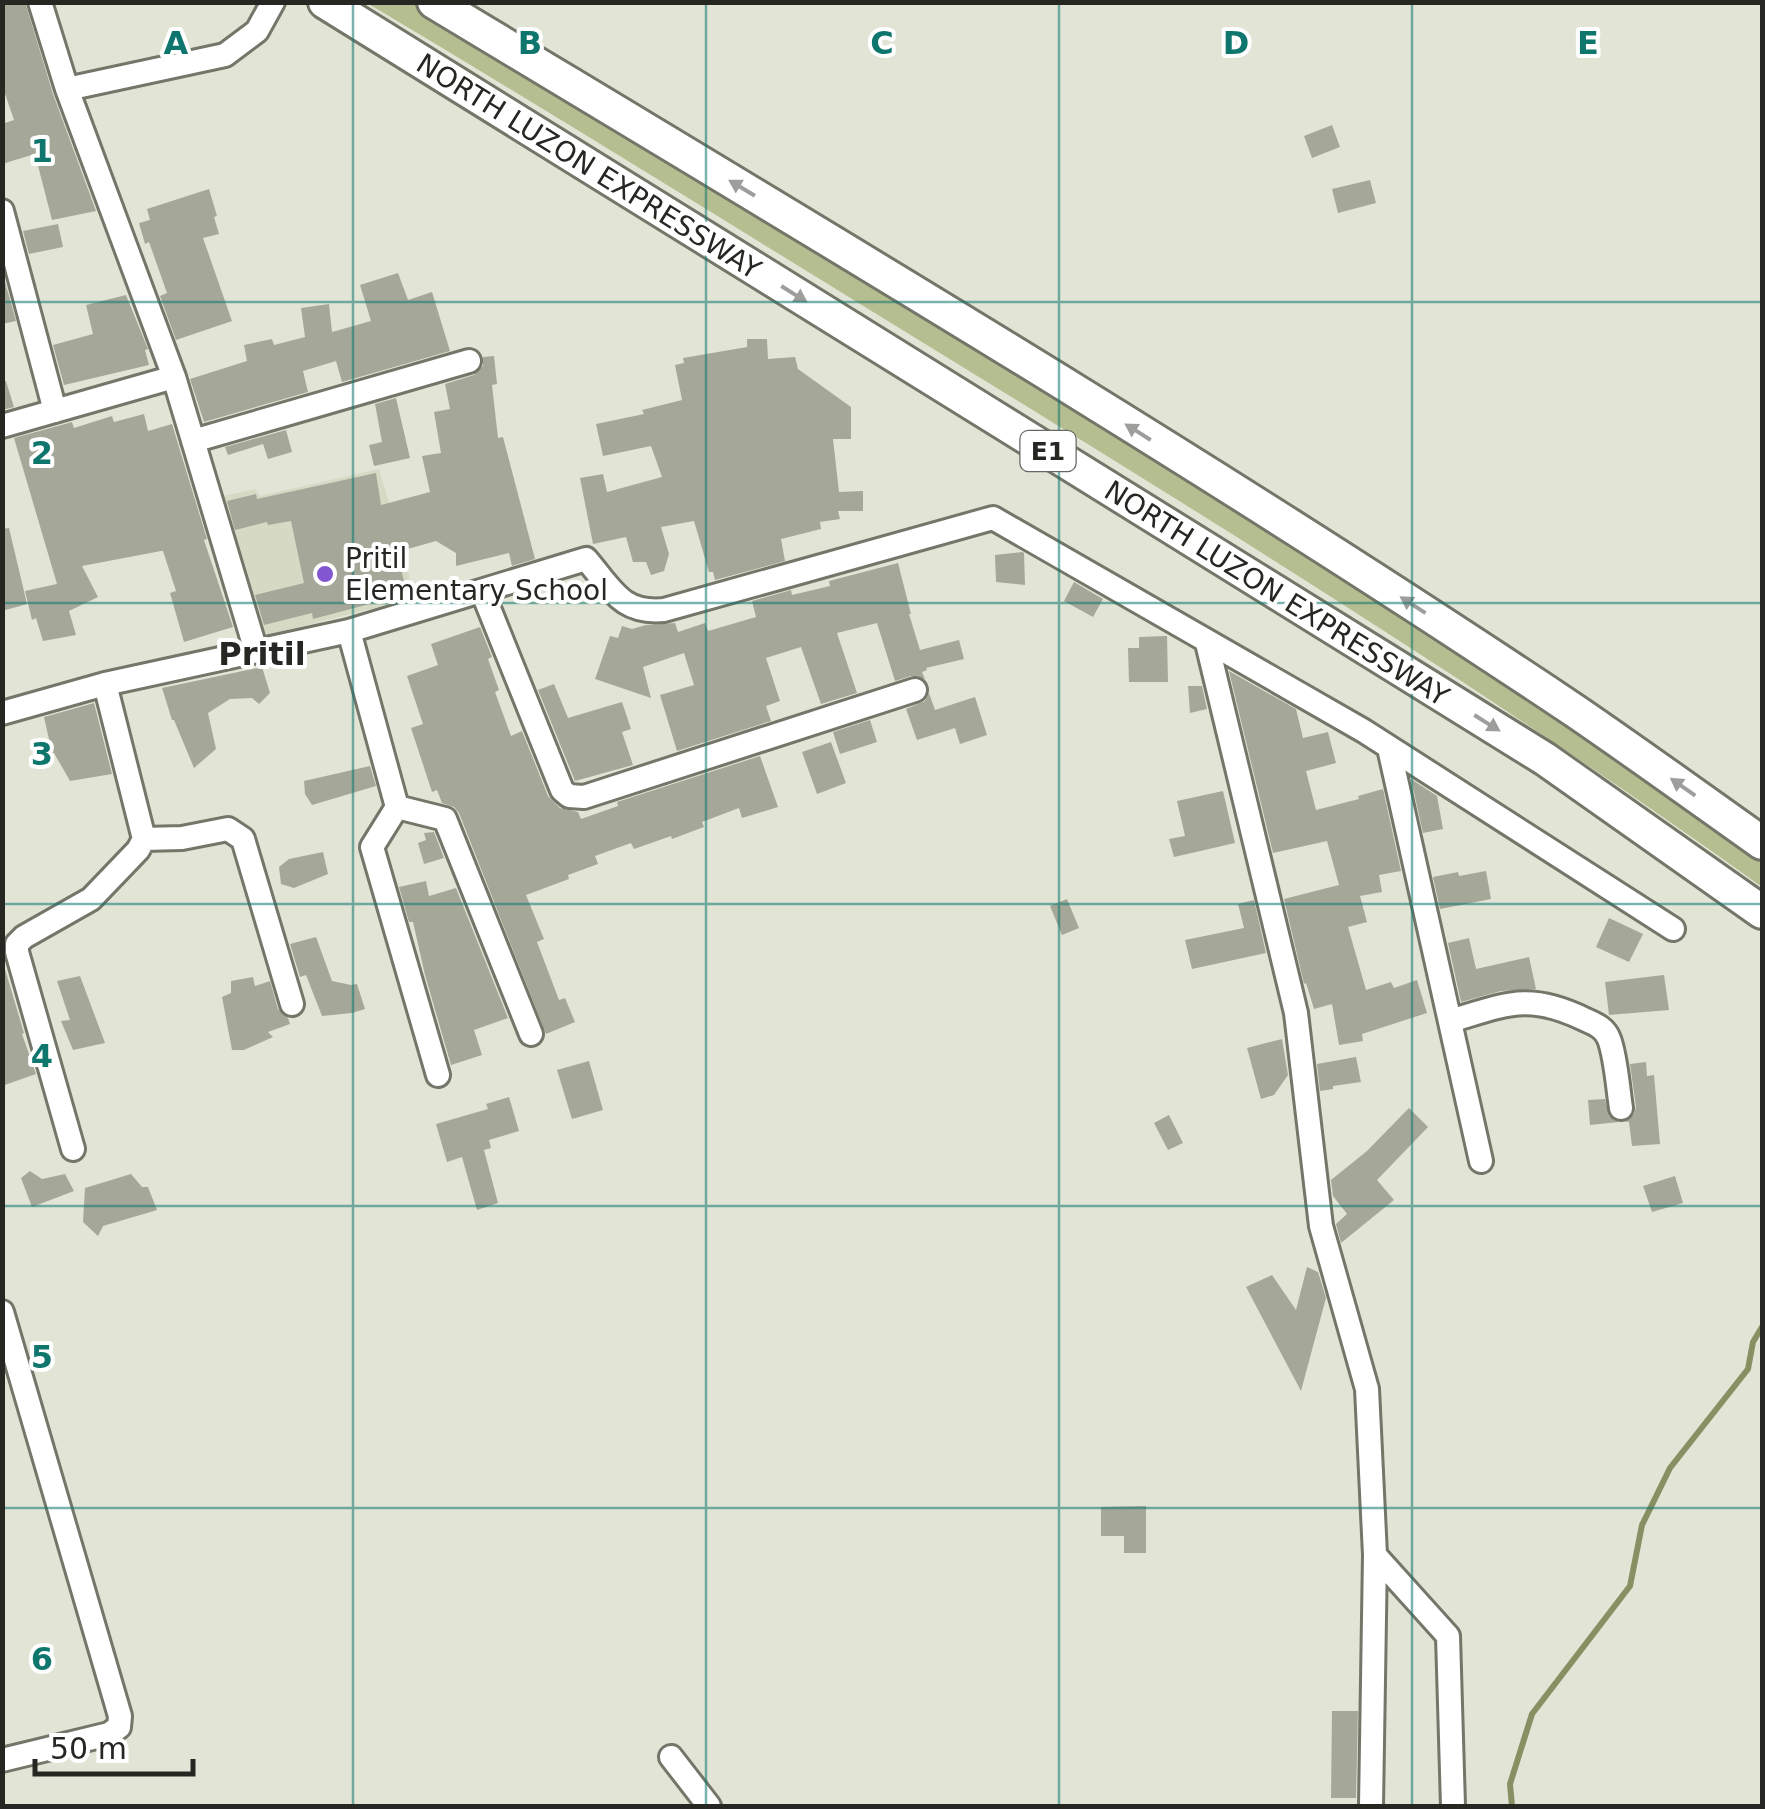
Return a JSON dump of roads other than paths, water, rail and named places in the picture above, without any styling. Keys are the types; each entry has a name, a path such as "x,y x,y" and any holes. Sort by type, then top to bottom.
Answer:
{"highway":[{"name":"NORTH LUZON EXPRESSWAY","path":"325,2 1544,759 1762,912"},
{"name":"NORTH LUZON EXPRESSWAY","path":"434,2 1312,539 1577,713 1762,843"}],"street":[{"path":"40,2 67,89 174,378 256,651"},
{"path":"67,89 225,55 257,30 273,2"},
{"path":"2,211 55,411"},
{"path":"193,441 470,361"},
{"path":"2,426 174,378"},
{"path":"2,713 105,684 349,631 586,559 626,605 644,612 664,610 993,518 1389,748 1672,930"},
{"path":"482,590 562,790 569,796 584,798 916,690"},
{"path":"349,631 397,807 372,848 438,1075"},
{"path":"1207,644 1296,1013 1320,1226 1367,1389 1376,1554 1371,1806"},
{"path":"73,1149 17,944 91,898 144,839 105,684"},
{"path":"1389,748 1480,1161"},
{"path":"397,807 445,820 531,1034"},
{"path":"144,839 182,838 228,829 243,840 292,1004"},
{"path":"1450,1021 1505,1005 1538,1002 1602,1028 1609,1038 1621,1108"},
{"path":"2,1312 120,1716 119,1727 108,1734 2,1760"},
{"path":"1376,1554 1448,1636 1453,1806"},
{"path":"671,1757 710,1806"}],"waterway":[{"path":"1512,1806 1510,1784 1532,1714 1630,1586 1642,1525 1670,1468 1748,1369 1753,1342 1762,1327"}],"place":[{"name":"Pritil Elementary School","path":"325,574"}],"district":[{"name":"Pritil","path":"262,654"}]}
